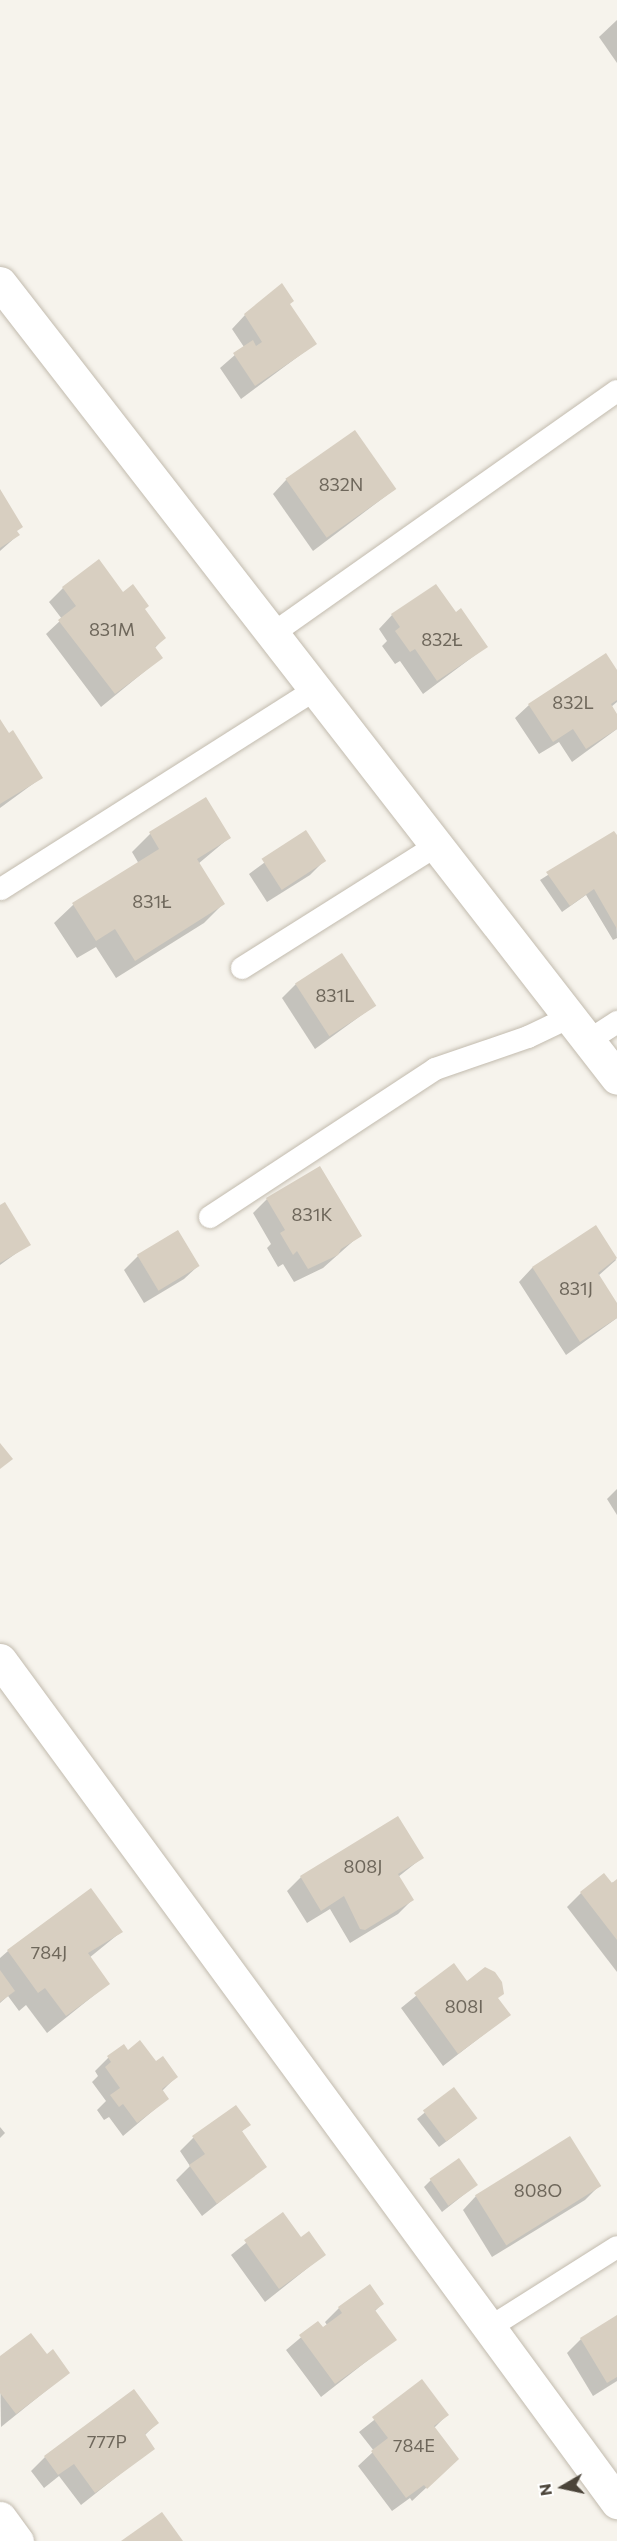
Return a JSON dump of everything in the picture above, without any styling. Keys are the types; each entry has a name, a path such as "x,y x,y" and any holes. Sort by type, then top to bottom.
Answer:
{"street":[{"path":"0,283 617,1078"},
{"path":"0,1660 617,2502"},
{"path":"0,2518 17,2541"}],"lane":[{"path":"271,635 617,391"},
{"path":"1,889 314,690"},
{"path":"242,968 436,846"},
{"path":"210,1217 435,1069 528,1037 617,1022"},
{"path":"489,2328 617,2247"}],"building":[{"path":"282,283 294,301 290,304 317,344 255,386 233,353 253,340 256,346 262,342 244,314"},
{"path":"355,430 396,489 327,538 285,479"},
{"path":"0,489 23,527 17,531 20,535 0,548"},
{"path":"99,559 123,592 133,584 149,606 145,609 166,638 155,647 163,658 115,694 58,620 76,606 62,587"},
{"path":"436,584 456,612 461,608 488,647 437,681 415,649 410,652 395,631 400,627 391,614"},
{"path":"606,653 617,670 617,700 611,704 617,714 617,729 586,749 573,729 553,742 528,704"},
{"path":"0,719 9,733 13,730 43,778 0,804"},
{"path":"206,797 231,838 197,859 225,904 135,961 115,929 96,941 72,903 159,849 149,832"},
{"path":"306,830 326,861 282,890 262,859"},
{"path":"614,831 617,835 617,929 594,889 570,906 546,872"},
{"path":"342,953 376,1006 329,1036 295,983"},
{"path":"320,1166 362,1236 341,1249 338,1255 308,1269 297,1251 293,1255 280,1233 285,1230 266,1198"},
{"path":"5,1202 31,1245 0,1263 0,1205"},
{"path":"596,1225 617,1258 598,1273 617,1303 617,1318 580,1342 532,1267"},
{"path":"178,1230 200,1266 158,1291 137,1255"},
{"path":"0,1443 13,1459 0,1469"},
{"path":"398,1816 424,1858 398,1874 414,1900 365,1930 360,1929 344,1896 321,1911 300,1876"},
{"path":"604,1873 612,1883 617,1879 617,1940 580,1892"},
{"path":"91,1888 123,1932 88,1953 110,1984 66,2016 45,1988 38,1993 7,1950"},
{"path":"454,1963 467,1981 485,1967 495,1972 502,1982 504,1994 498,1998 511,2015 458,2054 414,1993"},
{"path":"0,1970 15,1991 0,2002"},
{"path":"140,2040 156,2061 163,2056 178,2077 162,2089 169,2099 137,2123 123,2104 119,2107 110,2095 120,2088 105,2067 111,2062 107,2056 124,2044 128,2050"},
{"path":"454,2087 477,2118 446,2142 423,2110"},
{"path":"236,2105 251,2125 242,2131 267,2167 217,2204 189,2165 205,2154 192,2136"},
{"path":"570,2136 601,2186 506,2245 475,2195"},
{"path":"459,2158 478,2185 448,2206 430,2179"},
{"path":"283,2212 301,2237 309,2231 326,2255 279,2289 244,2240"},
{"path":"370,2284 384,2304 375,2310 397,2340 335,2384 299,2335 318,2321 323,2327 342,2313 338,2307"},
{"path":"617,2315 617,2377 607,2383 580,2338"},
{"path":"31,2333 47,2354 53,2349 70,2373 16,2414 0,2393 0,2356"},
{"path":"422,2379 449,2415 434,2426 459,2459 427,2489 424,2485 406,2498 371,2451 388,2438 372,2417"},
{"path":"134,2389 159,2423 145,2434 155,2449 95,2493 74,2464 58,2475 44,2456"},
{"path":"162,2512 183,2541 121,2541"}]}
